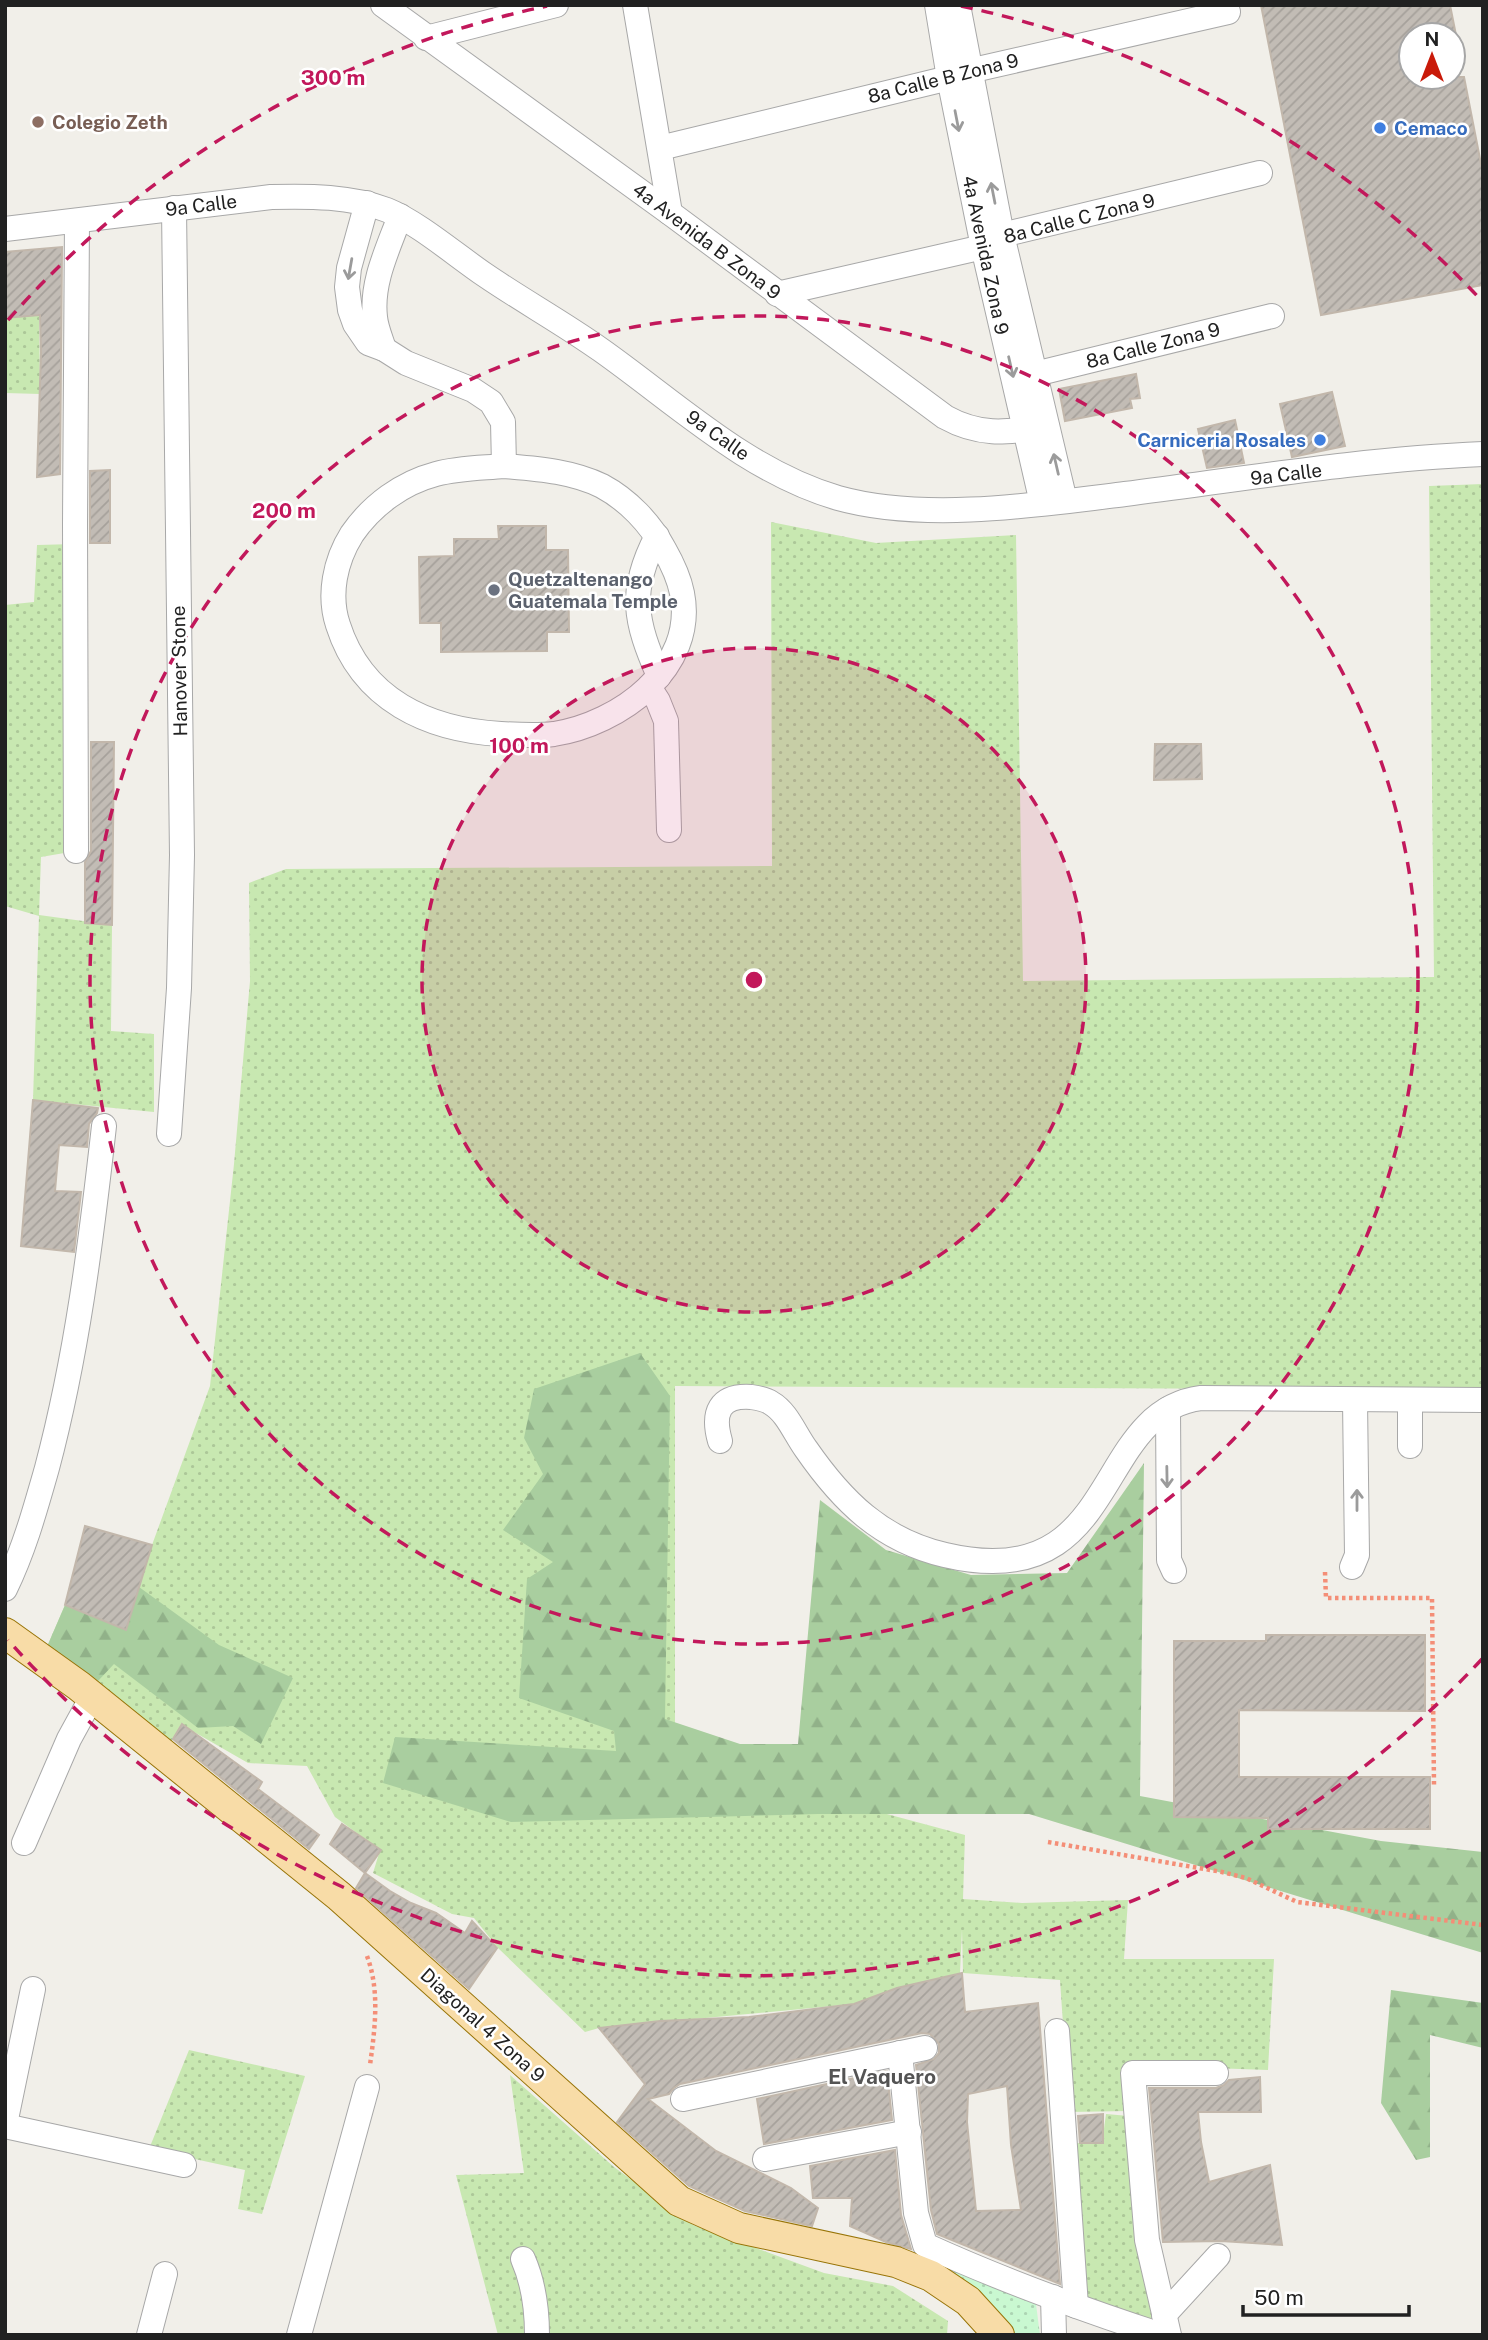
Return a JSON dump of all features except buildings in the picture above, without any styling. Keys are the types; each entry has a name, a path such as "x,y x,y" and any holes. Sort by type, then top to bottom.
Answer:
{"main road":[{"name":"Diagonal 4 Zona 9","path":"5,1633 92,1697 339,1896 679,2201 739,2228 896,2262 931,2276 968,2301 999,2335"}],"street":[{"name":"4a Avenida B Zona 9","path":"383,5 945,417 979,431 1037,428"},
{"path":"426,38 556,5"},
{"path":"635,5 670,213"},
{"name":"4a Avenida Zona 9","path":"937,5 959,74 992,241 1053,502"},
{"name":"4a Avenida Zona 9","path":"958,5 959,74"},
{"name":"8a Calle B Zona 9","path":"660,148 959,74 1228,12"},
{"name":"8a Calle C Zona 9","path":"777,293 1259,173"},
{"name":"9a Calle","path":"5,229 271,197 302,196 367,204 400,216 498,284 598,348 766,468 802,486 878,507 914,510 1053,502 1336,467 1483,454"},
{"path":"367,204 349,268 348,299 361,334 368,343 384,349 406,363 473,390 491,402 502,422 504,466"},
{"name":"Hanover Stone","path":"169,1134 179,988 181,855 174,208"},
{"path":"384,349 376,323 375,294 380,270 400,216"},
{"path":"76,851 77,221"},
{"name":"4a Avenida Zona 9","path":"992,241 1035,374 1037,428"},
{"name":"8a Calle Zona 9","path":"1035,374 1272,316"},
{"path":"504,466 550,470 575,476 601,486 624,501 657,536 677,576 682,593 680,636 671,657 641,696 614,715 583,728 552,734 471,732 442,725 408,711 380,692 357,668 343,640 335,615 333,593 337,570 346,544 362,520 384,499 437,474 504,466"},
{"path":"657,536 644,561 638,601 644,642 658,701 666,721 669,830"},
{"path":"5,1589 35,1513 58,1428 77,1339 104,1126"},
{"path":"720,1441 716,1420 718,1410 724,1402 746,1397 771,1402 785,1416 822,1473 862,1516 887,1533 918,1547 976,1560 1009,1560 1034,1555 1059,1543 1094,1507 1149,1422 1182,1400 1483,1400"},
{"path":"1352,1567 1357,1555 1355,1400"},
{"path":"1410,1401 1410,1446"},
{"path":"1168,1409 1169,1560 1174,1571"},
{"path":"24,1843 69,1740 92,1697"},
{"path":"33,1989 5,2125 184,2165"},
{"path":"1057,2031 1076,2306"},
{"path":"683,2099 925,2048"},
{"path":"900,2053 916,2213 925,2245 1076,2306 1165,2328"},
{"path":"1165,2328 1147,2240 1133,2073 1216,2073"},
{"path":"299,2335 367,2087"},
{"path":"765,2159 909,2132"},
{"path":"1165,2328 1218,2256"},
{"path":"523,2259 532,2278 537,2307 537,2335"},
{"path":"149,2335 165,2274"},
{"path":"1053,2297 1054,2335"}],"path":[{"path":"1325,1572 1326,1598 1432,1598 1434,1785"},
{"path":"1048,1842 1222,1872 1246,1878 1297,1902 1483,1925"},
{"path":"365,1950 373,1974 376,1998 367,2087"}],"green space":[{"path":"39,309 40,394 5,393 5,318"},
{"path":"1483,484 1483,1390 675,1386 675,1757 965,1835 963,1899 1022,1903 1128,1900 1124,1959 1274,1959 1268,2070 1127,2065 1128,2111 1069,2112 1060,1980 963,1973 962,1929 960,1973 854,2004 599,2028 585,2032 498,1948 474,1918 452,1914 373,1873 380,1850 335,1817 307,1766 248,1763 182,1725 168,1747 46,1649 65,1605 126,1630 152,1545 210,1386 250,981 249,883 286,869 772,866 771,522 876,543 1016,535 1023,981 1434,977 1429,486"},
{"path":"75,544 76,851 41,857 39,915 112,925 111,1031 154,1034 154,1112 33,1100 39,916 5,906 5,605 34,602 37,545"},
{"path":"640,1353 670,1396 665,1719 740,1744 798,1744 820,1500 886,1550 971,1575 1067,1573 1144,1463 1140,1796 1381,1841 1483,1852 1483,1953 1029,1814 818,1814 511,1822 383,1783 395,1737 616,1751 614,1731 519,1698 527,1579 553,1562 503,1530 543,1474 524,1438 534,1389"},
{"path":"139,1587 219,1645 293,1678 261,1744 233,1726 198,1728 114,1664 98,1681 46,1649 65,1605 126,1630"},
{"path":"1391,1990 1483,2003 1483,2048 1430,2035 1430,2157 1416,2160 1381,2103"},
{"path":"189,2050 305,2076 262,2214 238,2209 245,2170 149,2149"},
{"path":"510,2075 614,2167 693,2225 824,2273 893,2286 948,2321 947,2335 498,2335 456,2175 524,2173"},
{"path":"1106,2114 1129,2116 1162,2328 1082,2302 1070,2143 1102,2143"},
{"path":"942,2256 1036,2304 1040,2335 1006,2335 940,2274"}],"place":[{"name":"Colegio Zeth","path":"38,122"},
{"name":"Cemaco","path":"1380,128"},
{"name":"Carniceria Rosales","path":"1320,440"},
{"name":"Quetzaltenango Guatemala Temple","path":"494,590"}],"district":[{"name":"El Vaquero","path":"882,2077"}]}
